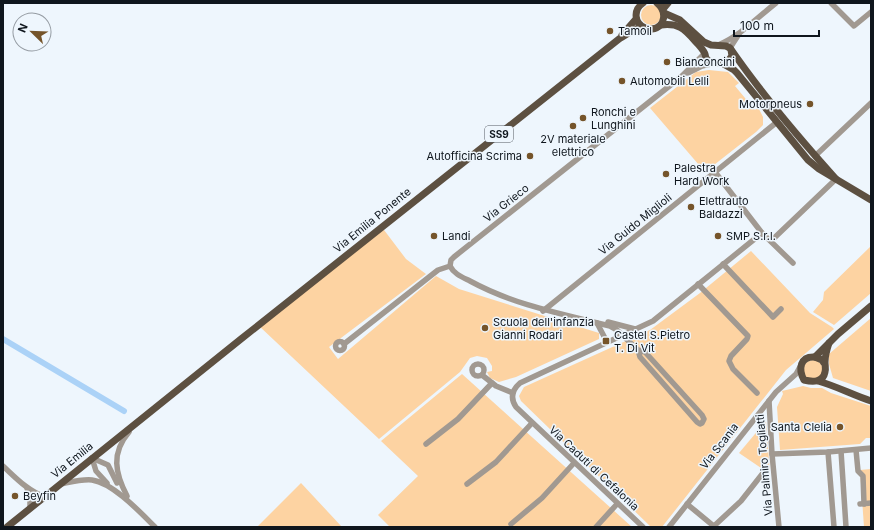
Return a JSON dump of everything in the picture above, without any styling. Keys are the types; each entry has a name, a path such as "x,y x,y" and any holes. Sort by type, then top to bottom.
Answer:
{"main road":[{"path":"643,3 636,6 636,19 641,26 646,29 654,29 661,25 670,24 681,27 693,38 705,53 705,57 708,61 720,63 737,73 808,160 871,200"},
{"path":"656,3 663,11 688,26 704,42 714,46"},
{"path":"661,25 664,18 663,11 668,3"},
{"name":"SS9","path":"619,39 636,19"},
{"name":"SS9","path":"619,39 639,28 646,29"},
{"name":"Via Emilia Ponente","path":"139,420 619,39"},
{"path":"705,53 707,48 714,46 726,46 730,49 783,117 836,179"},
{"path":"720,63 729,60 732,56 730,49"},
{"path":"777,122 783,117"},
{"name":"Via Scania","path":"801,365 805,359 815,356 871,306"},
{"path":"829,343 824,363 833,385"},
{"path":"815,356 824,363"},
{"path":"801,365 800,372 804,380 810,382 818,381 833,385 847,393 871,401"},
{"path":"818,381 824,376 826,371"},
{"name":"Via Emilia","path":"7,527 139,420"}],"street":[{"path":"714,46 725,42 776,3"},
{"path":"831,3 854,26 871,12"},
{"path":"730,49 742,30"},
{"path":"682,76 705,53"},
{"path":"682,76 702,66 720,63"},
{"name":"Via Grieco","path":"344,344 438,270 450,266 451,260 454,257 682,76"},
{"path":"815,156 871,103"},
{"name":"Via Guido Miglioli","path":"543,310 777,122"},
{"path":"715,172 762,233 793,263"},
{"path":"771,241 836,179"},
{"path":"482,375 503,390 513,393 516,386 520,383 652,321 762,233"},
{"path":"723,264 773,317 781,309"},
{"path":"450,266 454,272 474,284 510,299 543,310 610,326 617,330 638,350 645,352 700,412 704,419 702,423 700,424 697,422 672,395 640,357 638,350"},
{"path":"698,284 748,336 731,356 729,361 733,369 757,393"},
{"path":"598,323 607,322 635,329"},
{"path":"598,323 607,342"},
{"name":"Via Scania","path":"669,527 776,392 796,374 801,365"},
{"path":"788,382 804,380"},
{"path":"426,444 458,419 492,383"},
{"name":"Via Caduti di Cefalonia","path":"513,393 513,402 516,407 643,527"},
{"name":"Via Palmiro Togliatti","path":"769,401 772,454 779,527"},
{"path":"127,496 118,477 117,457 122,441 139,420"},
{"path":"467,484 496,462 532,423"},
{"path":"772,454 828,452 871,448"},
{"path":"856,450 858,471 863,476 862,504 871,503"},
{"path":"840,451 846,527"},
{"path":"828,452 834,527"},
{"path":"92,458 96,471 100,477 155,527"},
{"path":"92,458 110,468 117,483 145,517"},
{"path":"511,524 542,498 574,463"},
{"path":"3,466 35,493 45,496"},
{"path":"687,504 714,526 741,501 763,473"},
{"path":"61,484 79,480 91,480 111,487"},
{"path":"27,487 30,508"},
{"path":"596,527 617,504"}],"shaded area":[{"path":"651,5 658,8 661,15 658,22 651,25 644,22 641,15 644,8"},
{"path":"709,70 728,72 739,83 735,86 755,110 758,107 763,117 763,125 705,172 650,108 696,72"},
{"path":"381,226 406,259 426,274 329,347 338,359 436,276 459,289 599,333 599,339 516,377 499,382 490,378 487,372 492,371 492,366 487,358 477,356 470,358 460,372 379,439 258,325"},
{"path":"871,246 871,293 834,325 813,312 823,300 824,292"},
{"path":"751,251 810,313 834,329 786,370 662,527 651,527 521,401 519,396 524,387 650,330 700,293"},
{"path":"871,318 871,391 833,378 829,364 829,354"},
{"path":"813,360 820,363 823,370 820,377 813,380 806,377 803,370 806,363"},
{"path":"462,374 632,527 390,527 378,515 418,476 381,441"},
{"path":"803,386 822,388 831,393 871,406 871,438 866,438 860,444 780,450 777,407 783,394 782,391"},
{"path":"766,421 770,474 739,453"},
{"path":"871,469 871,527 864,527 860,470"},
{"path":"301,483 342,527 257,527"}],"waterway":[{"path":"3,339 124,411"}],"place":[{"name":"Tamoil","path":"610,31"},
{"name":"Bianconcini","path":"667,62"},
{"name":"Automobili Lelli","path":"622,81"},
{"name":"Motorpneus","path":"810,104"},
{"name":"Ronchi e Lunghini","path":"583,118"},
{"name":"2V materiale elettrico","path":"573,126"},
{"name":"Autofficina Scrima","path":"530,156"},
{"name":"Palestra Hard Work","path":"666,174"},
{"name":"Elettrauto Baldazzi","path":"691,207"},
{"name":"Landi","path":"434,236"},
{"name":"SMP S.r.l.","path":"718,236"},
{"name":"Scuola dell'infanzia Gianni Rodari","path":"485,328"},
{"name":"Castel S.Pietro T. Di Vit","path":"606,341"},
{"name":"Santa Clelia","path":"840,427"},
{"name":"Beyfin","path":"15,496"}]}
